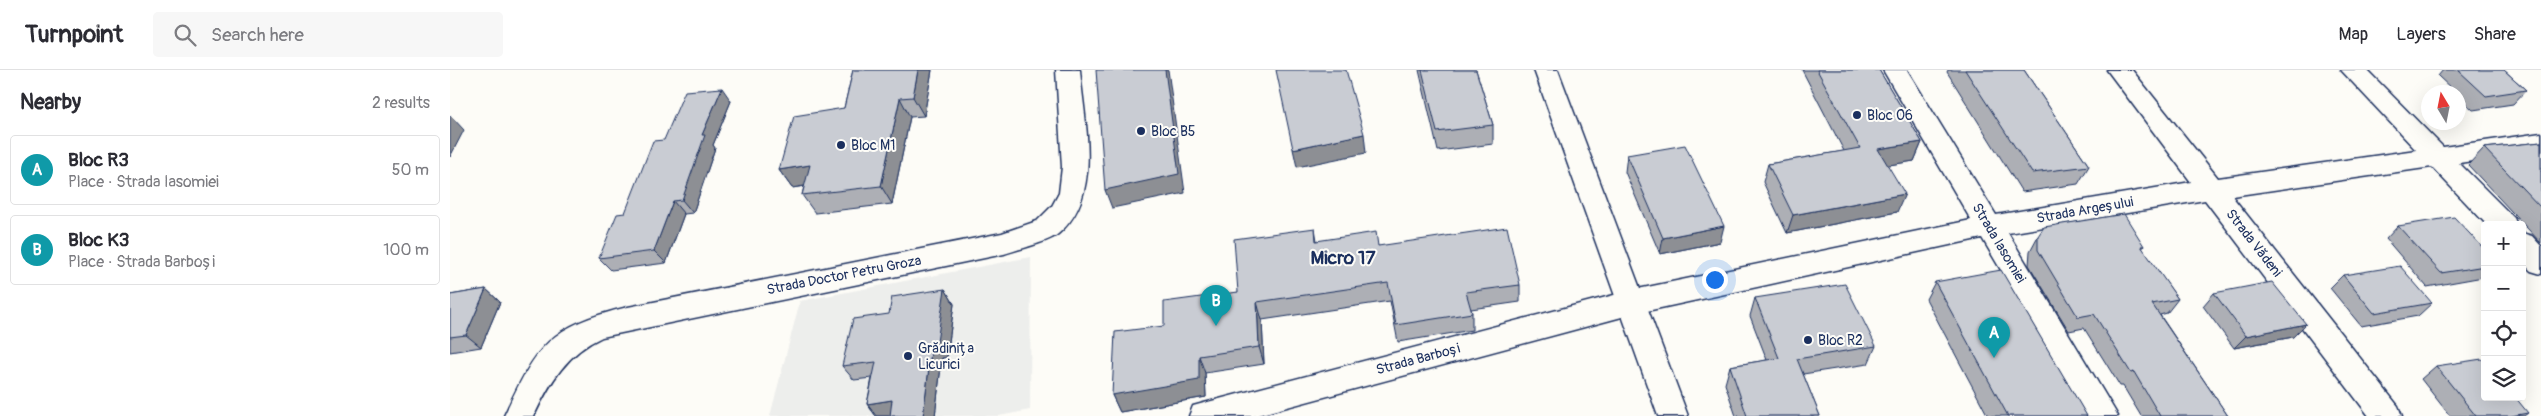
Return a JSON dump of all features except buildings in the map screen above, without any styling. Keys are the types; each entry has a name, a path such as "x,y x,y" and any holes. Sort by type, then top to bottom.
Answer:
{"street":[{"name":"Strada Doctor Petru Groza","path":"520,416 545,365 561,347 589,329 628,318 1004,243 1047,228 1062,213 1072,193 1075,167 1068,70"},
{"path":"1546,70 1633,302 1673,416"},
{"name":"Strada Iasomiei","path":"1894,70 1990,226 2103,416"},
{"name":"Strada Vădeni","path":"2119,70 2387,416"},
{"path":"2353,70 2500,221"},
{"name":"Strada Argeșului","path":"1633,302 1990,226 2212,189 2541,142"},
{"path":"2526,248 2541,263"},
{"name":"Strada Barboși","path":"1204,416 1633,302"}],"shaded area":[{"name":"Grădinița Licurici","path":"1031,257 1030,410 999,416 770,416 800,301"}],"place":[{"name":"Bloc O6","path":"1857,115"},
{"name":"Bloc B5","path":"1141,131"},
{"name":"Bloc M1","path":"841,145"},
{"name":"Bloc K3","path":"1216,326"},
{"name":"Bloc R2","path":"1808,340"},
{"name":"Grădinița Licurici","path":"908,356"},
{"name":"Bloc R3","path":"1994,358"}],"district":[{"name":"Micro 17","path":"1343,258"}]}
